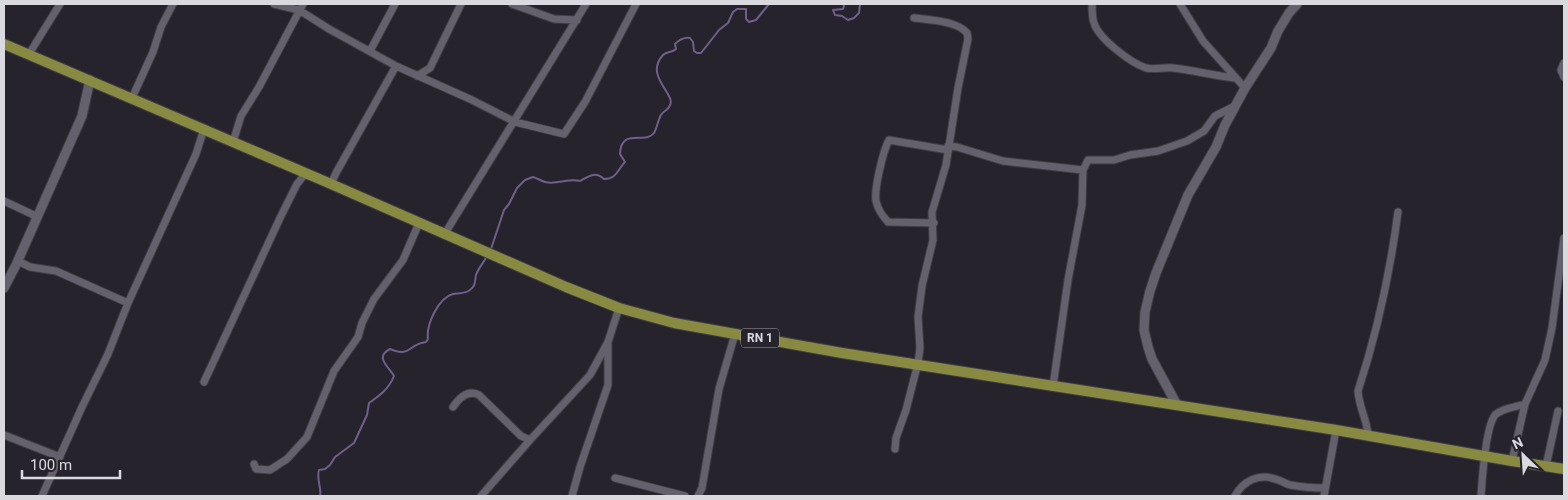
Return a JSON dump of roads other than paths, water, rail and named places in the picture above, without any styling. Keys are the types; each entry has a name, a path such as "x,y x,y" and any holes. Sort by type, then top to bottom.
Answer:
{"main road":[{"name":"RN 1","path":"4,44 566,287 619,308 674,323 842,353 918,363 1368,435 1564,469"}],"street":[{"path":"29,54 60,4"},
{"path":"132,98 153,52 161,27 173,4"},
{"path":"274,4 301,7 396,66 472,100 515,122 564,134 585,102 636,4"},
{"path":"370,51 394,4"},
{"path":"418,76 430,68 461,4"},
{"path":"512,4 554,20 577,20"},
{"path":"444,235 586,4"},
{"path":"1092,4 1094,23 1098,32 1135,63 1148,68 1173,68 1213,76 1235,78"},
{"path":"1180,4 1202,42 1245,88"},
{"path":"1177,405 1152,359 1144,330 1146,312 1156,273 1188,195 1216,148 1245,88 1271,48 1288,13 1297,4"},
{"path":"233,142 241,116 259,87 301,7"},
{"path":"895,449 896,438 906,410 918,363 920,348 918,317 924,276 933,240 934,222 932,212 946,165 968,33 963,28 949,24 914,18"},
{"path":"1564,63 1561,70 1564,77"},
{"path":"331,184 396,66"},
{"path":"4,288 6,277 18,261 82,116 90,80"},
{"path":"1053,386 1068,280 1082,204 1084,170 1088,160 1114,160 1187,141 1204,131 1215,116 1235,106"},
{"path":"42,496 108,354 128,303 196,154 204,129"},
{"path":"934,222 888,222 880,212 876,195 884,149 889,140 948,148 957,147 1003,161 1084,170"},
{"path":"204,382 280,218 297,184 306,173"},
{"path":"4,201 38,217"},
{"path":"1368,435 1367,424 1359,406 1358,391 1392,260 1398,212"},
{"path":"254,464 256,469 270,470 292,455 307,437 334,371 358,337 362,323 374,299 403,260 419,223"},
{"path":"1512,461 1525,404 1545,360 1552,328 1564,250 1564,238"},
{"path":"18,261 30,267 56,271 128,303"},
{"path":"481,496 590,375 608,342 619,308"},
{"path":"698,496 704,480 719,389 735,334"},
{"path":"572,496 608,386 608,342"},
{"path":"453,407 457,400 467,393 473,392 492,407 521,436 530,440"},
{"path":"1481,496 1484,456 1494,418 1496,414 1525,404"},
{"path":"1546,466 1558,411"},
{"path":"1324,496 1336,430"},
{"path":"4,435 60,456"},
{"path":"1236,496 1244,485 1250,481 1266,476 1305,488 1325,488"},
{"path":"615,478 685,496"}],"waterway":[{"path":"491,249 504,210 517,188 525,180 533,177 545,182 554,183 571,180 580,181 595,175 608,179 625,162 620,154 624,141 634,138 645,138 654,133 661,115 671,102 659,78 657,71 658,63 663,55 676,49 675,44 684,38 690,38 693,42 694,51 701,53 719,30 728,23 733,12 737,9 746,9 746,19 749,22 756,20 769,4"},
{"path":"843,4 843,9 833,10 835,15 842,16 848,20 854,18 859,13 860,4"},
{"path":"320,496 319,470 325,469 335,457 354,443 367,415 369,403 380,395 392,381 394,376 383,359 385,352 390,349 402,352 426,342 431,320 438,306 453,294 467,292 473,288 476,275 486,258"}]}
